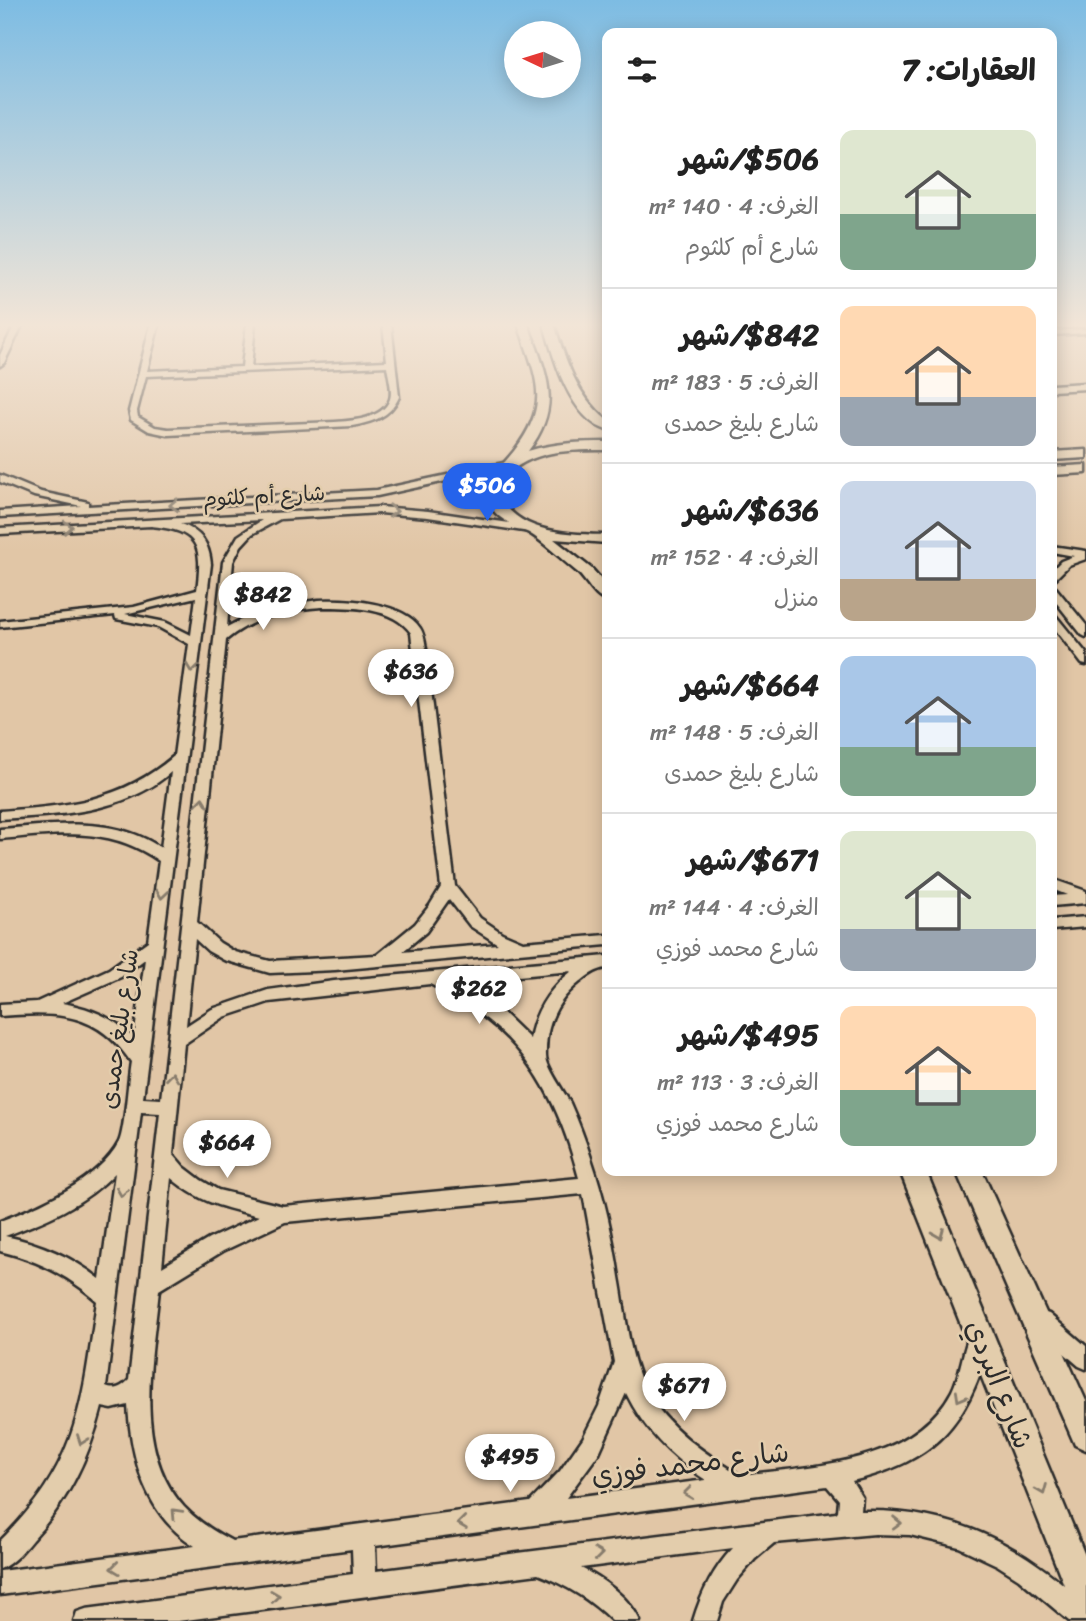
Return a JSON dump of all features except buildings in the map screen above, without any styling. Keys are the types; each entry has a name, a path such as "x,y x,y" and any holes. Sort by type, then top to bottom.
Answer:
{"street":[{"path":"137,400 134,418 152,429 199,432 335,425 372,418 393,405 394,400"},
{"path":"544,400 545,409 536,433 493,480 491,498 503,515 531,529 555,536 602,539"},
{"path":"578,400 602,422"},
{"path":"510,464 535,453 564,447 602,446"},
{"path":"1057,456 1086,454"},
{"name":"شارع أم كلثوم","path":"0,514 349,495 403,489 510,464"},
{"path":"1057,471 1086,470"},
{"path":"0,478 38,494 106,508"},
{"path":"347,511 358,503 349,495"},
{"name":"شارع أم كلثوم","path":"0,531 347,511 428,514 531,529"},
{"path":"231,1553 193,1531 163,1500 145,1462 138,1424 139,1385 228,562 231,550 243,536 282,514"},
{"path":"145,522 182,528 196,535 204,543 206,564 215,561 228,562"},
{"path":"531,529 587,572 602,590"},
{"path":"1057,550 1086,554"},
{"path":"1057,571 1065,564 1086,554"},
{"name":"شارع بليغ حمدى","path":"0,1557 37,1521 66,1480 85,1436 95,1391 206,564"},
{"path":"225,583 250,597 294,606 367,607 402,618 413,628 421,649 448,887 442,901 417,932 381,960"},
{"path":"0,624 101,615 152,607 202,592"},
{"path":"1057,596 1086,633"},
{"path":"219,639 246,621 294,606"},
{"path":"101,615 161,624 195,642"},
{"path":"1057,624 1086,661"},
{"path":"184,725 211,723"},
{"path":"0,815 81,808 129,794 150,783 180,757"},
{"path":"74,829 87,816 81,808"},
{"path":"0,834 97,829 128,836 153,848 166,859"},
{"path":"1057,886 1086,897"},
{"path":"448,887 475,922 496,937 523,948"},
{"path":"1057,900 1086,897"},
{"path":"1060,924 1086,922"},
{"path":"189,924 214,947 249,963 270,967 602,941"},
{"path":"1060,924 1086,931"},
{"path":"40,1006 115,973 155,944"},
{"path":"176,1041 207,1019 243,1003 268,996 334,987 602,963"},
{"path":"537,1060 543,1014 556,994 574,977 602,963"},
{"path":"334,987 326,979 329,969 335,964"},
{"path":"432,978 469,997 502,1020 537,1060 568,1120 590,1185 603,1239 624,1364 640,1401 665,1435 698,1463 738,1487"},
{"path":"0,1010 40,1006 92,1016 113,1027 129,1042 139,1061"},
{"path":"134,1104 169,1106"},
{"path":"0,1229 39,1216 67,1202 113,1164 129,1142"},
{"path":"164,1156 177,1172 194,1186 214,1197 283,1214 590,1185"},
{"name":"شارع البردي","path":"915,1176 1086,1598"},
{"path":"971,1176 1086,1434"},
{"path":"150,1285 216,1245 283,1214"},
{"path":"0,1243 34,1251 61,1262 86,1277 107,1297"},
{"path":"1031,1311 1086,1359"},
{"name":"شارع محمد فوزي","path":"0,1583 738,1487 872,1466 908,1451 938,1428 960,1400 974,1367 979,1332"},
{"path":"536,1513 569,1479 595,1443 613,1404 624,1364"},
{"path":"95,1391 100,1396 116,1399 125,1397 139,1385"},
{"path":"827,1475 845,1487 851,1497 849,1517 841,1523"},
{"path":"86,1621 841,1523 911,1524 960,1535 1009,1558 1056,1591 1086,1620"},
{"path":"705,1621 722,1580 743,1551 770,1532"},
{"path":"363,1536 365,1585"},
{"path":"537,1562 570,1573 600,1592 628,1621"}]}
